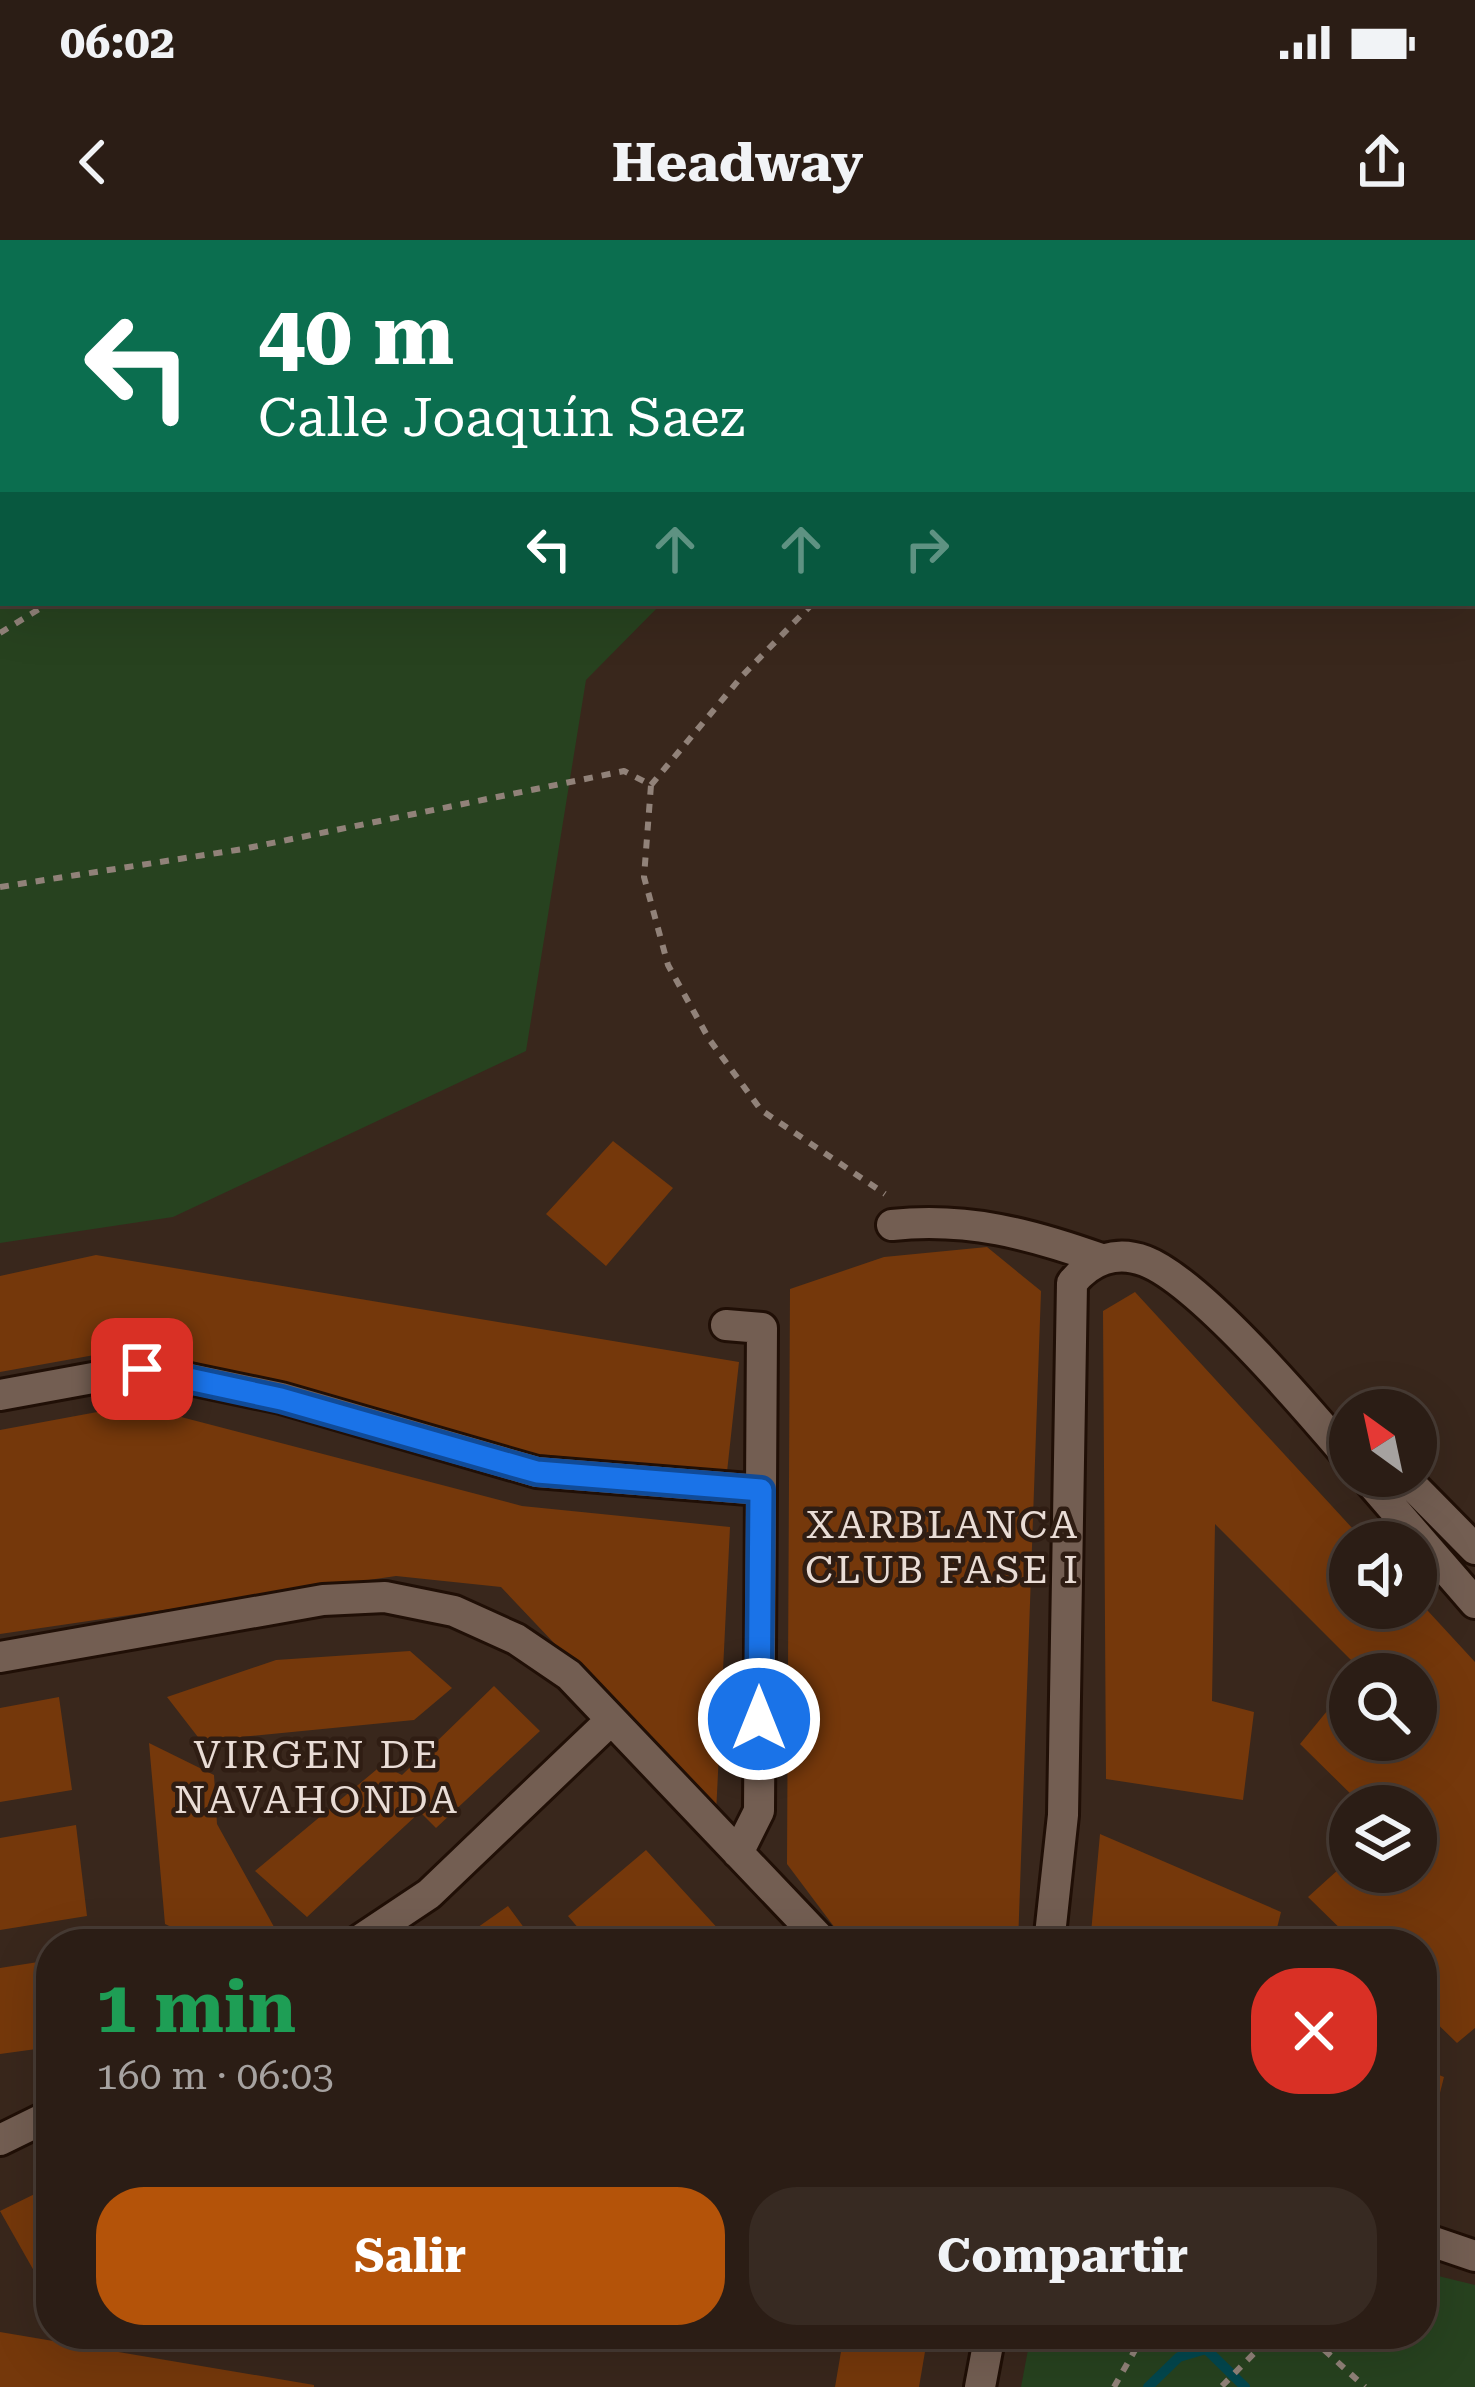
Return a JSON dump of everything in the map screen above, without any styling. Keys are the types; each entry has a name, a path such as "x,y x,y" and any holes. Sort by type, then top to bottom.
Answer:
{"street":[{"path":"892,1225 929,1221 1034,1235 1101,1259 1144,1260 1166,1272 1284,1383 1329,1435"},
{"path":"1051,1929 1063,1815 1068,1307 1072,1283 1101,1259"},
{"path":"726,1325 762,1328 759,1810 738,1853"},
{"path":"0,1395 142,1369 281,1399 537,1472 761,1490"},
{"path":"1284,1383 1329,1410"},
{"path":"1383,1497 1475,1603"},
{"path":"1423,1497 1475,1549"},
{"path":"0,1658 323,1600 386,1598 454,1611 516,1639 569,1675 811,1929"},
{"path":"377,1929 429,1894 610,1720"},
{"path":"0,2140 36,2122"},
{"path":"1437,2243 1475,2256"},
{"path":"980,2387 987,2349"}],"path":[{"path":"0,633 44,606"},
{"path":"810,606 743,675 651,785 644,877 668,965 709,1040 761,1110 929,1221"},
{"path":"0,887 243,849 624,771 651,785"},
{"path":"1114,2387 1136,2349"},
{"path":"1222,2386 1256,2349"},
{"path":"1322,2349 1365,2387"}],"green space":[{"path":"0,606 659,606 586,680 526,1051 173,1217 0,1243"},
{"path":"1437,2276 1475,2285 1475,2387 1021,2387 1028,2349 1437,2349"}],"building":[{"path":"613,1141 673,1188 606,1266 546,1214"},
{"path":"987,1247 1041,1291 1019,1929 836,1929 787,1864 790,1289 884,1257"},
{"path":"96,1255 739,1362 727,1472 537,1454 139,1347 0,1372 0,1276"},
{"path":"1135,1292 1346,1521 1329,1521 1329,1629 1437,1629 1437,1621 1475,1662 1475,2028 1457,2043 1437,2024 1437,1929 1341,1929 1308,1897 1329,1878 1329,1893 1437,1893 1437,1785 1342,1785 1300,1744 1329,1709 1329,1761 1437,1761 1437,1653 1344,1653 1215,1524 1212,1701 1254,1712 1243,1800 1106,1779 1103,1311"},
{"path":"135,1405 522,1506 730,1527 716,1814 501,1587 396,1576 0,1634 0,1430"},
{"path":"410,1651 452,1688 414,1720 201,1741 167,1697 276,1660"},
{"path":"494,1686 540,1731 436,1828 420,1812 307,1917 255,1871 382,1765 402,1775"},
{"path":"59,1697 72,1790 0,1802 0,1708"},
{"path":"149,1743 214,1775 217,1824 275,1929 176,1929 165,1924"},
{"path":"76,1825 87,1916 0,1930 0,1838"},
{"path":"1100,1834 1281,1912 1277,1929 1091,1929"},
{"path":"646,1850 718,1929 579,1929 568,1916"},
{"path":"508,1906 525,1929 475,1929"},
{"path":"36,1962 36,2049 0,2054 0,1968"},
{"path":"1437,2074 1444,2077 1437,2105"},
{"path":"36,2193 36,2274 0,2211"},
{"path":"0,2332 36,2338 36,2349 101,2349 314,2385 314,2387 0,2387"},
{"path":"841,2349 925,2349 919,2387 835,2387"}],"waterway":[{"path":"1148,2387 1179,2357 1206,2349 1245,2387"}],"district":[{"name":"XARBLANCA CLUB FASE I","path":"943,1546"},
{"name":"VIRGEN DE NAVAHONDA","path":"317,1776"}],"route":[{"path":"142,1369 281,1399 537,1472 761,1490 759,1719"}]}
